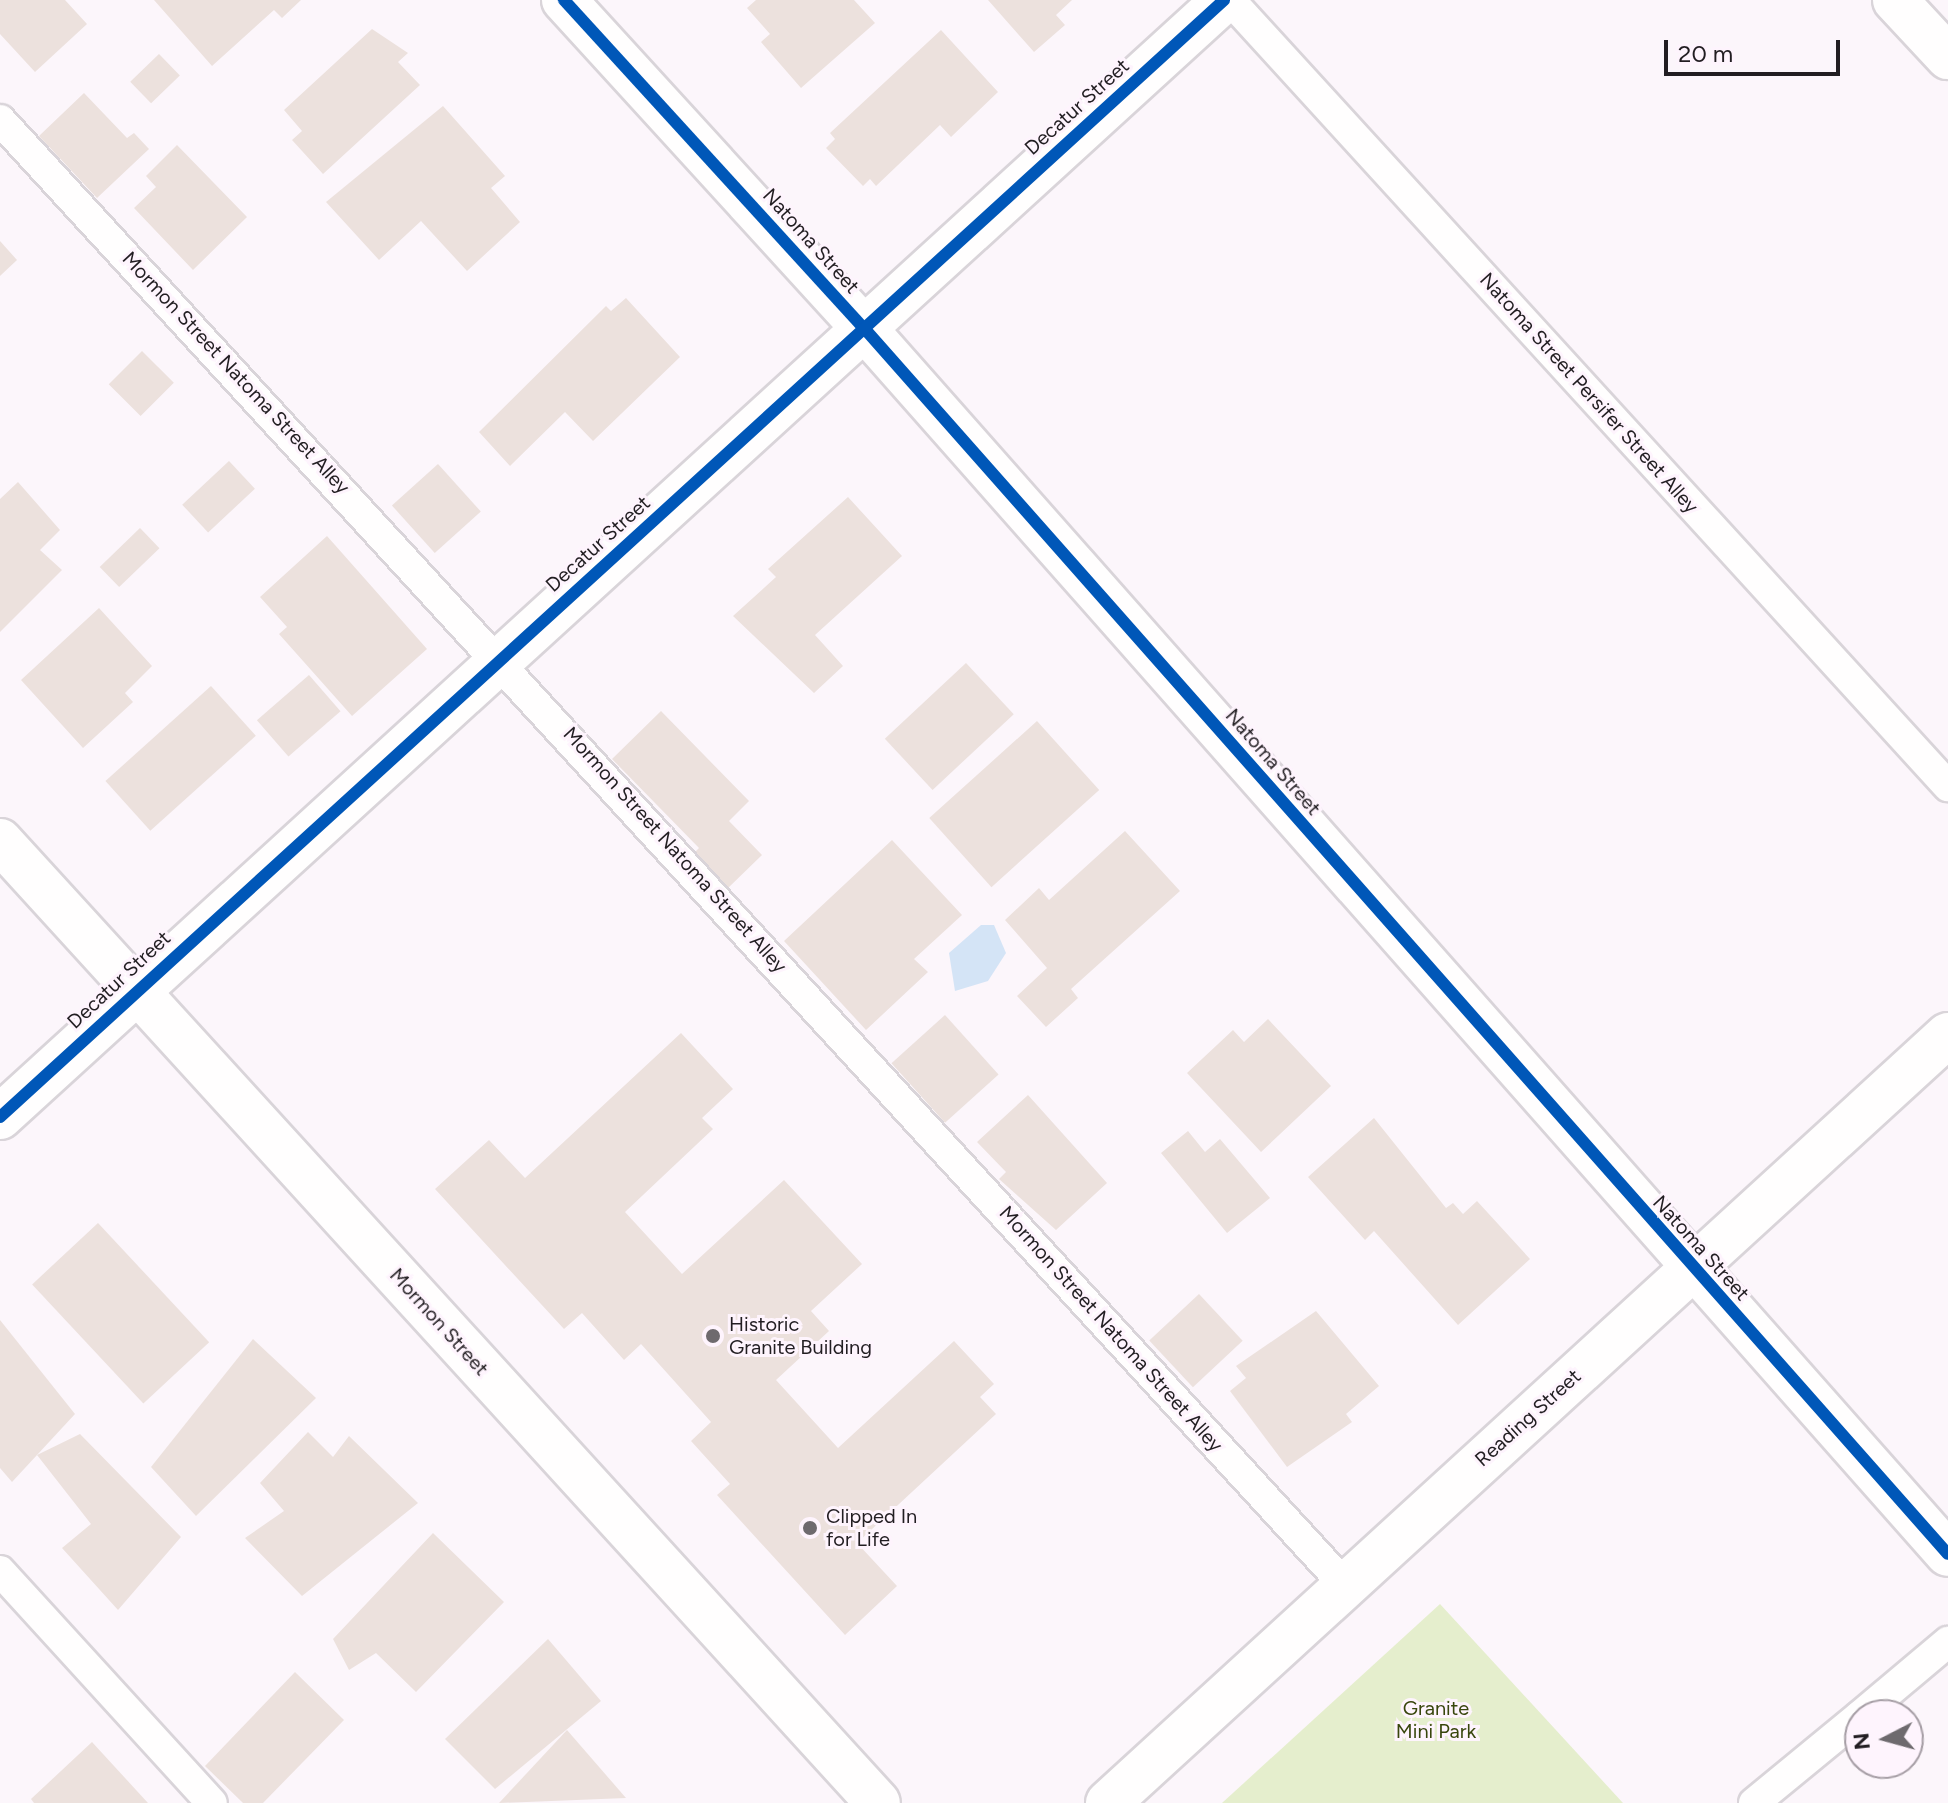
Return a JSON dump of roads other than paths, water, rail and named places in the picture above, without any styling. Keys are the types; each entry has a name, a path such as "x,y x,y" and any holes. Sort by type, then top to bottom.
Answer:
{"street":[{"name":"Natoma Street","path":"564,0 864,328 1948,1554"},
{"name":"Decatur Street","path":"0,1117 1227,0"},
{"path":"1895,0 1948,57"},
{"name":"Mormon Street","path":"0,841 878,1803"},
{"name":"Reading Street","path":"1108,1803 1948,1035"}],"lane":[{"name":"Natoma Street Persifer Street Alley","path":"1227,0 1948,786"},
{"name":"Mormon Street Natoma Street Alley","path":"0,120 501,660 1345,1585"},
{"path":"0,1571 212,1803"},
{"path":"1879,1699 1948,1642"},
{"path":"1754,1803 1844,1728"}],"water":[{"path":"981,925 994,925 1006,953 988,981 955,991 949,953"}],"place":[{"name":"Historic Granite Building","path":"713,1336"},
{"name":"Clipped In for Life","path":"810,1528"}],"park label":[{"name":"Granite Mini Park","path":"1436,1720"}]}
